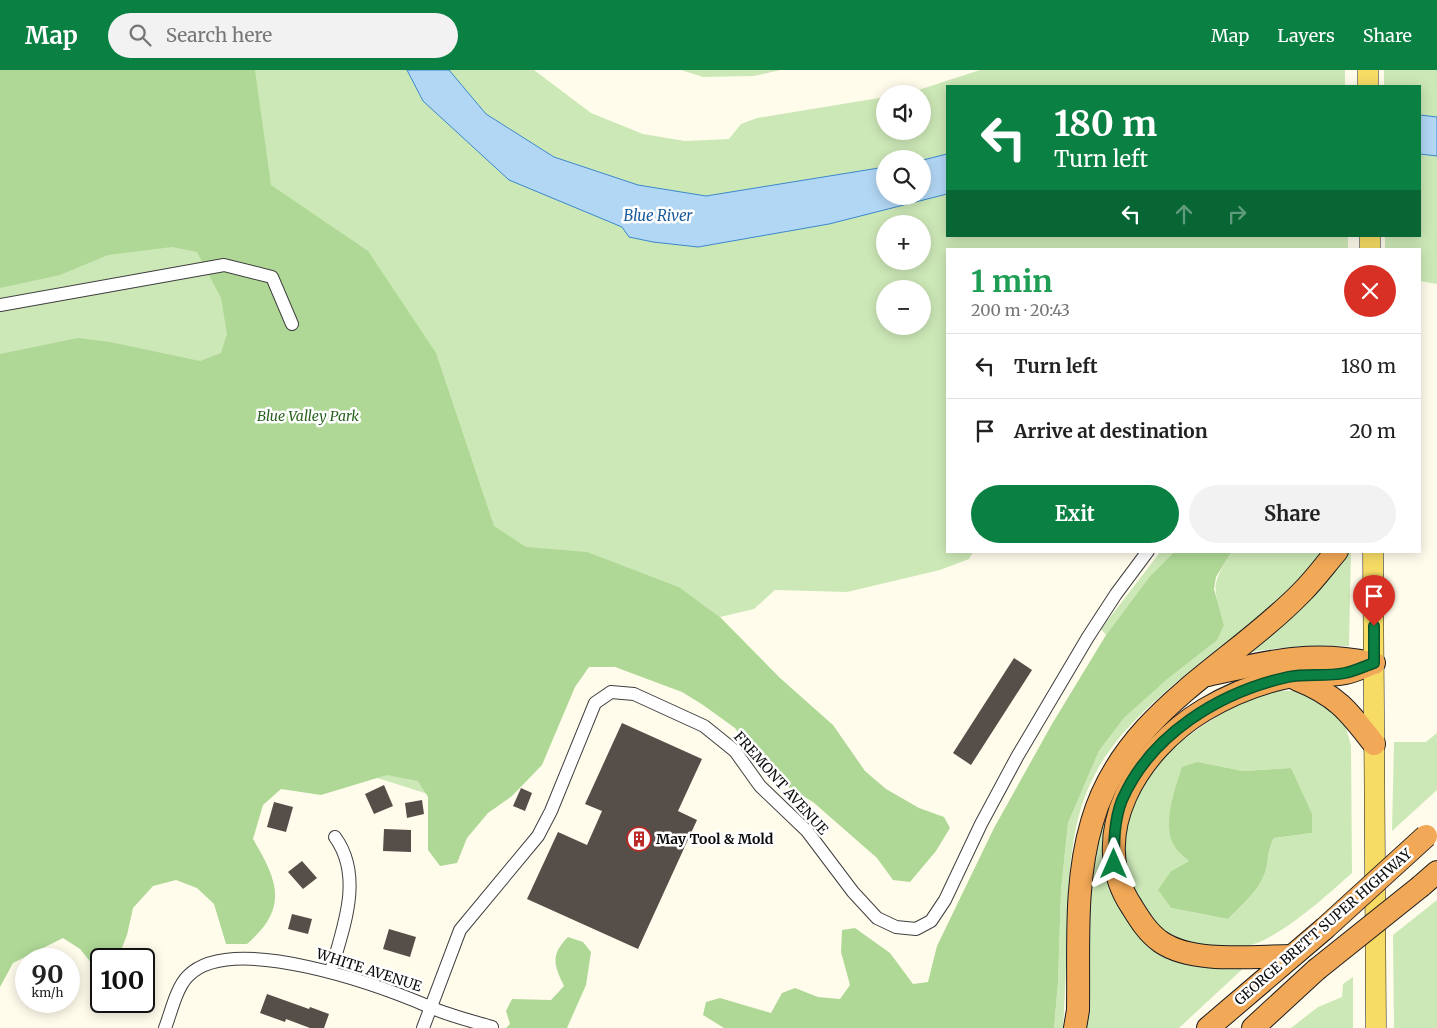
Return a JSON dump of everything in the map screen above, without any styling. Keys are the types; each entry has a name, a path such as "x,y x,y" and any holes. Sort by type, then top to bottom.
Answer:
{"highway":[{"path":"1075,1028 1078,1010 1080,895 1084,853 1103,790 1126,750 1152,720 1302,592 1334,553"},
{"path":"1203,677 1299,656 1346,658 1374,663"},
{"path":"1291,956 1213,956 1186,953 1161,942 1144,926 1124,895 1114,864 1114,834 1122,801 1142,766 1166,739 1203,710 1246,688 1290,677 1345,673 1374,663"},
{"path":"1290,677 1319,688 1346,707 1374,744"},
{"name":"GEORGE BRETT SUPER HIGHWAY","path":"1208,1028 1324,929 1432,831"},
{"name":"GEORGE BRETT SUPER HIGHWAY","path":"1253,1028 1316,970 1429,879"}],"main road":[{"path":"1368,70 1368,85"},
{"path":"1374,553 1376,1028"}],"street":[{"path":"0,306 224,265 272,276 292,324"},
{"name":"FREMONT AVENUE","path":"423,1028 460,930 538,836 551,811 595,703 611,692 634,694 704,726 735,752 760,786 807,831 853,892 877,918 896,927 916,929 931,921 945,900 981,824 1017,757 1088,636 1147,553"},
{"path":"331,971 347,915 349,894 349,868 345,852 335,837"},
{"name":"WHITE AVENUE","path":"165,1028 188,976 208,963 241,960 289,962 331,971 492,1027"}],"green space":[{"name":"Blue Valley Park","path":"0,70 407,70 423,101 598,216 623,227 629,237 698,247 829,224 904,205 931,205 931,198 946,194 946,237 1348,237 1348,248 946,248 946,553 973,553 969,559 940,570 847,592 775,590 754,609 720,617 679,587 587,553 488,813 292,751 0,923"},
{"name":"Blue Valley Park","path":"0,70 255,70 271,185 368,251 436,353 494,526 526,547 587,552 679,587 720,617 780,678 833,725 865,771 886,789 919,808 944,817 950,828 936,851 910,882 893,880 877,858 813,802 790,788 761,763 735,728 703,705 682,692 615,667 589,667 575,687 542,765 512,796 488,813 467,838 457,863 440,866 428,850 428,797 418,781 387,775 321,795 281,789 263,805 253,839 269,868 275,894 274,906 269,918 260,931 247,944 226,944 214,904 197,888 176,880 153,886 133,908 122,948 90,948 90,961 80,948 63,938 43,948 15,948 15,962 0,987 0,354 78,338 110,342 200,361 221,353 227,334 221,298 197,252 172,247 108,255 60,275 0,288"},
{"path":"449,70 534,70 591,113 643,134 685,141 729,139 741,124 757,118 876,98 876,140 931,140 931,86 980,70 1345,70 1345,85 946,85 946,154 931,158 931,150 876,150 876,168 706,196 638,185 554,157 486,114"},
{"path":"681,70 781,70 754,76 703,77"},
{"path":"1384,70 1437,70 1437,117 1421,115 1421,85 1384,85"},
{"path":"1421,154 1437,156 1437,284 1421,281 1421,248 1385,248 1385,237 1421,237"},
{"path":"1159,553 1173,553 1150,576 1106,635 1101,629"},
{"path":"1173,553 1231,553 1216,577 1214,589 1224,625 1217,640 1166,680 1124,718 1099,751 1068,823 1061,891 1058,983 1054,1028 724,1028 703,1015 706,1002 720,998 771,1013 782,993 795,988 818,997 840,999 850,985 841,952 842,930 855,928 890,953 913,984 928,982 937,946 994,828 1052,724 1106,635 1150,576"},
{"path":"1231,553 1321,553 1311,567 1282,597 1159,697 1121,736 1100,765 1089,785 1082,806 1072,849 1068,893 1063,1028 1054,1028 1058,983 1061,891 1068,823 1099,751 1124,718 1224,625 1216,594 1217,580"},
{"path":"1346,553 1351,553 1349,646 1297,646 1245,653 1300,610 1327,580"},
{"path":"1276,691 1295,691 1312,695 1344,722 1351,745 1352,873 1301,916 1286,927 1257,943 1243,947 1207,948 1177,939 1153,922 1136,899 1127,872 1125,841 1131,809 1145,778 1153,767 1177,745 1206,723 1235,706","holes":["1198,762 1243,771 1291,768 1312,833 1274,838 1269,851 1264,876 1250,896 1228,919 1171,908 1159,891 1171,871 1189,861"]},
{"path":"1437,733 1437,790 1392,831 1394,742 1426,742"},
{"path":"1198,762 1243,771 1291,768 1312,814 1312,833 1274,838 1269,851 1264,876 1250,896 1228,919 1171,908 1158,890 1171,871 1189,861 1176,849 1171,838 1169,818 1173,796 1182,767"},
{"path":"1116,784 1108,873 1116,903 1136,933 1249,963 1179,1028 1084,1028 1090,883 1095,837"},
{"path":"1437,900 1437,1028 1394,1028 1393,935"},
{"path":"568,937 583,942 591,952 586,985 567,1028 506,1028 510,1024 506,1011 512,999 551,1000 564,986 556,966 556,955 562,943"},
{"path":"1353,977 1353,1028 1291,1028 1318,1007 1342,997 1343,984"}],"water":[{"name":"Blue River","path":"407,70 449,70 486,114 554,157 638,185 706,196 876,168 876,205 904,205 829,224 698,247 653,242 629,237 622,227 509,180 423,101"},
{"path":"1421,115 1437,117 1437,156 1421,154"},
{"name":"Blue River","path":"946,154 946,194 931,198 931,158"}],"building":[{"path":"1014,658 1032,670 971,765 953,753"},
{"name":"May Tool & Mold","path":"622,723 702,759 678,811 697,820 638,949 527,899 558,832 587,845 602,811 585,804"},
{"path":"384,785 393,806 374,814 365,794"},
{"path":"521,788 532,793 525,811 513,806"},
{"path":"422,800 424,814 407,818 405,803"},
{"path":"274,802 293,807 286,832 267,827"},
{"path":"384,829 411,830 411,852 383,851"},
{"path":"302,861 317,878 303,889 288,872"},
{"path":"292,914 312,919 308,934 288,929"},
{"path":"389,929 416,937 410,957 383,949"},
{"path":"267,994 329,1014 324,1028 310,1028 286,1019 285,1022 260,1013"}],"place":[{"name":"May Tool & Mold","path":"639,839"}],"route":[{"path":"1114,864 1114,834 1122,801 1142,766 1166,739 1203,710 1246,688 1290,677 1345,673 1374,663 1374,626"}]}
